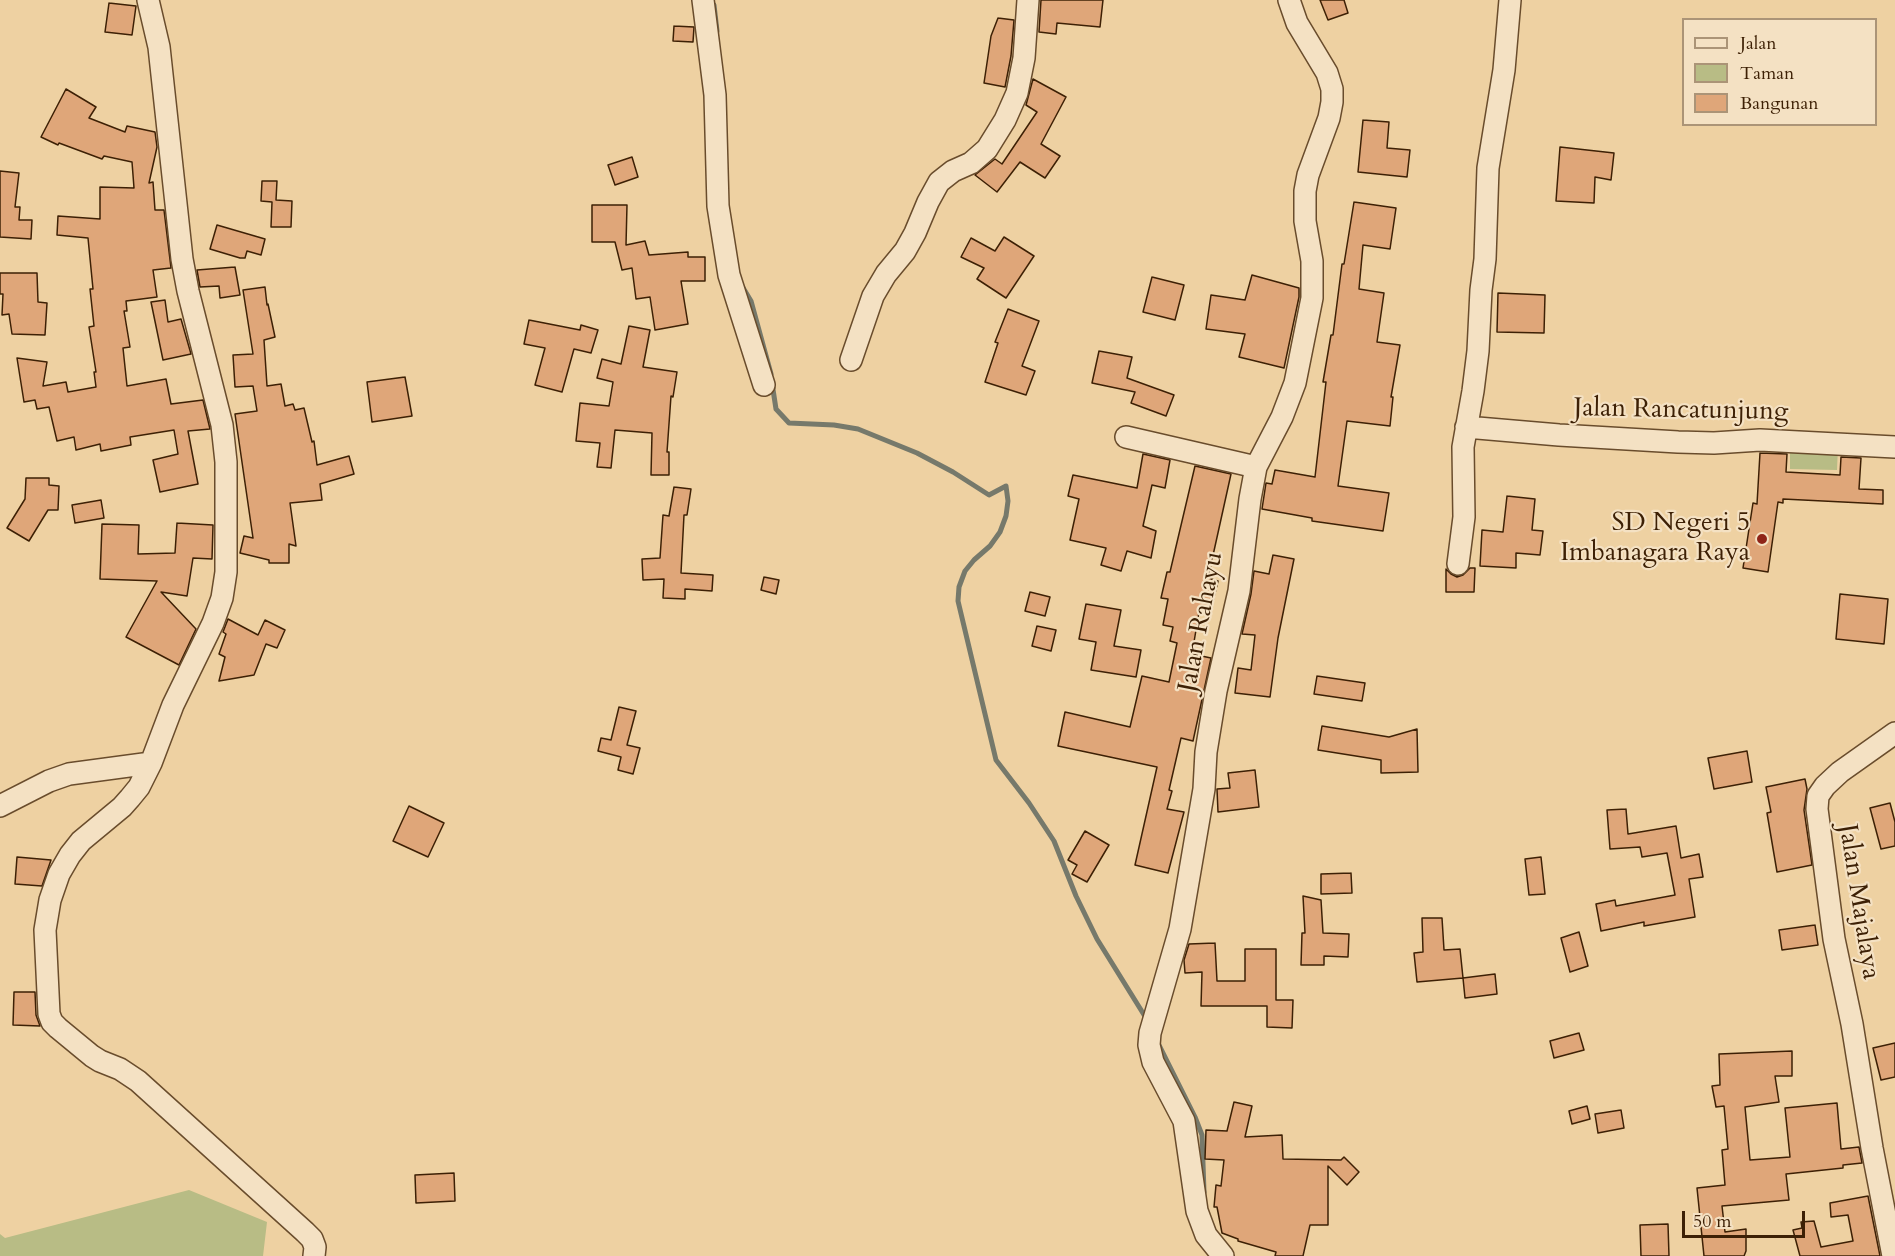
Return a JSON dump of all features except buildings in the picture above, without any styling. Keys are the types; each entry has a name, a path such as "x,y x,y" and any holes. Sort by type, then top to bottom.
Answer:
{"street":[{"path":"148,0 159,47 186,280 222,425 226,462 226,561 222,598 213,623 173,705 151,763 139,787 122,807 81,840 59,874 50,900 45,930 49,1014 52,1022 58,1028 92,1056 120,1069 138,1081 305,1232 312,1239 315,1247 314,1256"},
{"path":"703,0 715,95 718,206 729,275 764,385"},
{"path":"851,360 873,297 886,274 905,251 939,182 953,171 971,163 987,149 1005,120 1017,93 1024,58 1028,0"},
{"name":"Jalan Rahayu","path":"1223,1256 1206,1235 1197,1211 1184,1121 1153,1062 1149,1045 1151,1027 1180,929 1204,789 1206,752 1216,690 1239,591 1256,467 1282,417 1295,383 1308,321 1313,276 1305,221 1305,191 1311,166 1329,118 1332,89 1327,73 1298,23 1289,0"},
{"path":"1458,564 1464,517 1463,447 1478,351 1485,259 1488,168 1504,70 1510,0"},
{"name":"Jalan Rancatunjung","path":"1466,427 1678,442 1714,443 1760,440 1895,447"},
{"path":"1126,438 1256,467"},
{"name":"Jalan Majalaya","path":"1893,1256 1872,1148 1852,1024 1834,939 1816,809 1818,796 1840,772 1895,734"},
{"path":"0,806 49,781 69,774 151,763"}],"green space":[{"path":"1790,445 1838,447 1837,470 1790,469"},
{"path":"189,1190 267,1222 263,1256 0,1256 0,1234 5,1238"}],"waterway":[{"path":"714,5 717,31"},
{"path":"742,286 751,301 771,374"},
{"path":"772,383 776,409 789,423 834,425 858,429 917,453 989,495 1006,486 1008,501 1006,516 1000,532 990,546 965,571 959,587 958,601 996,760 1054,841 1076,896 1097,939 1146,1018"},
{"path":"1158,1043 1202,1135 1204,1192"}],"place":[{"name":"SD Negeri 5 Imbanagara Raya","path":"1762,539"}]}
